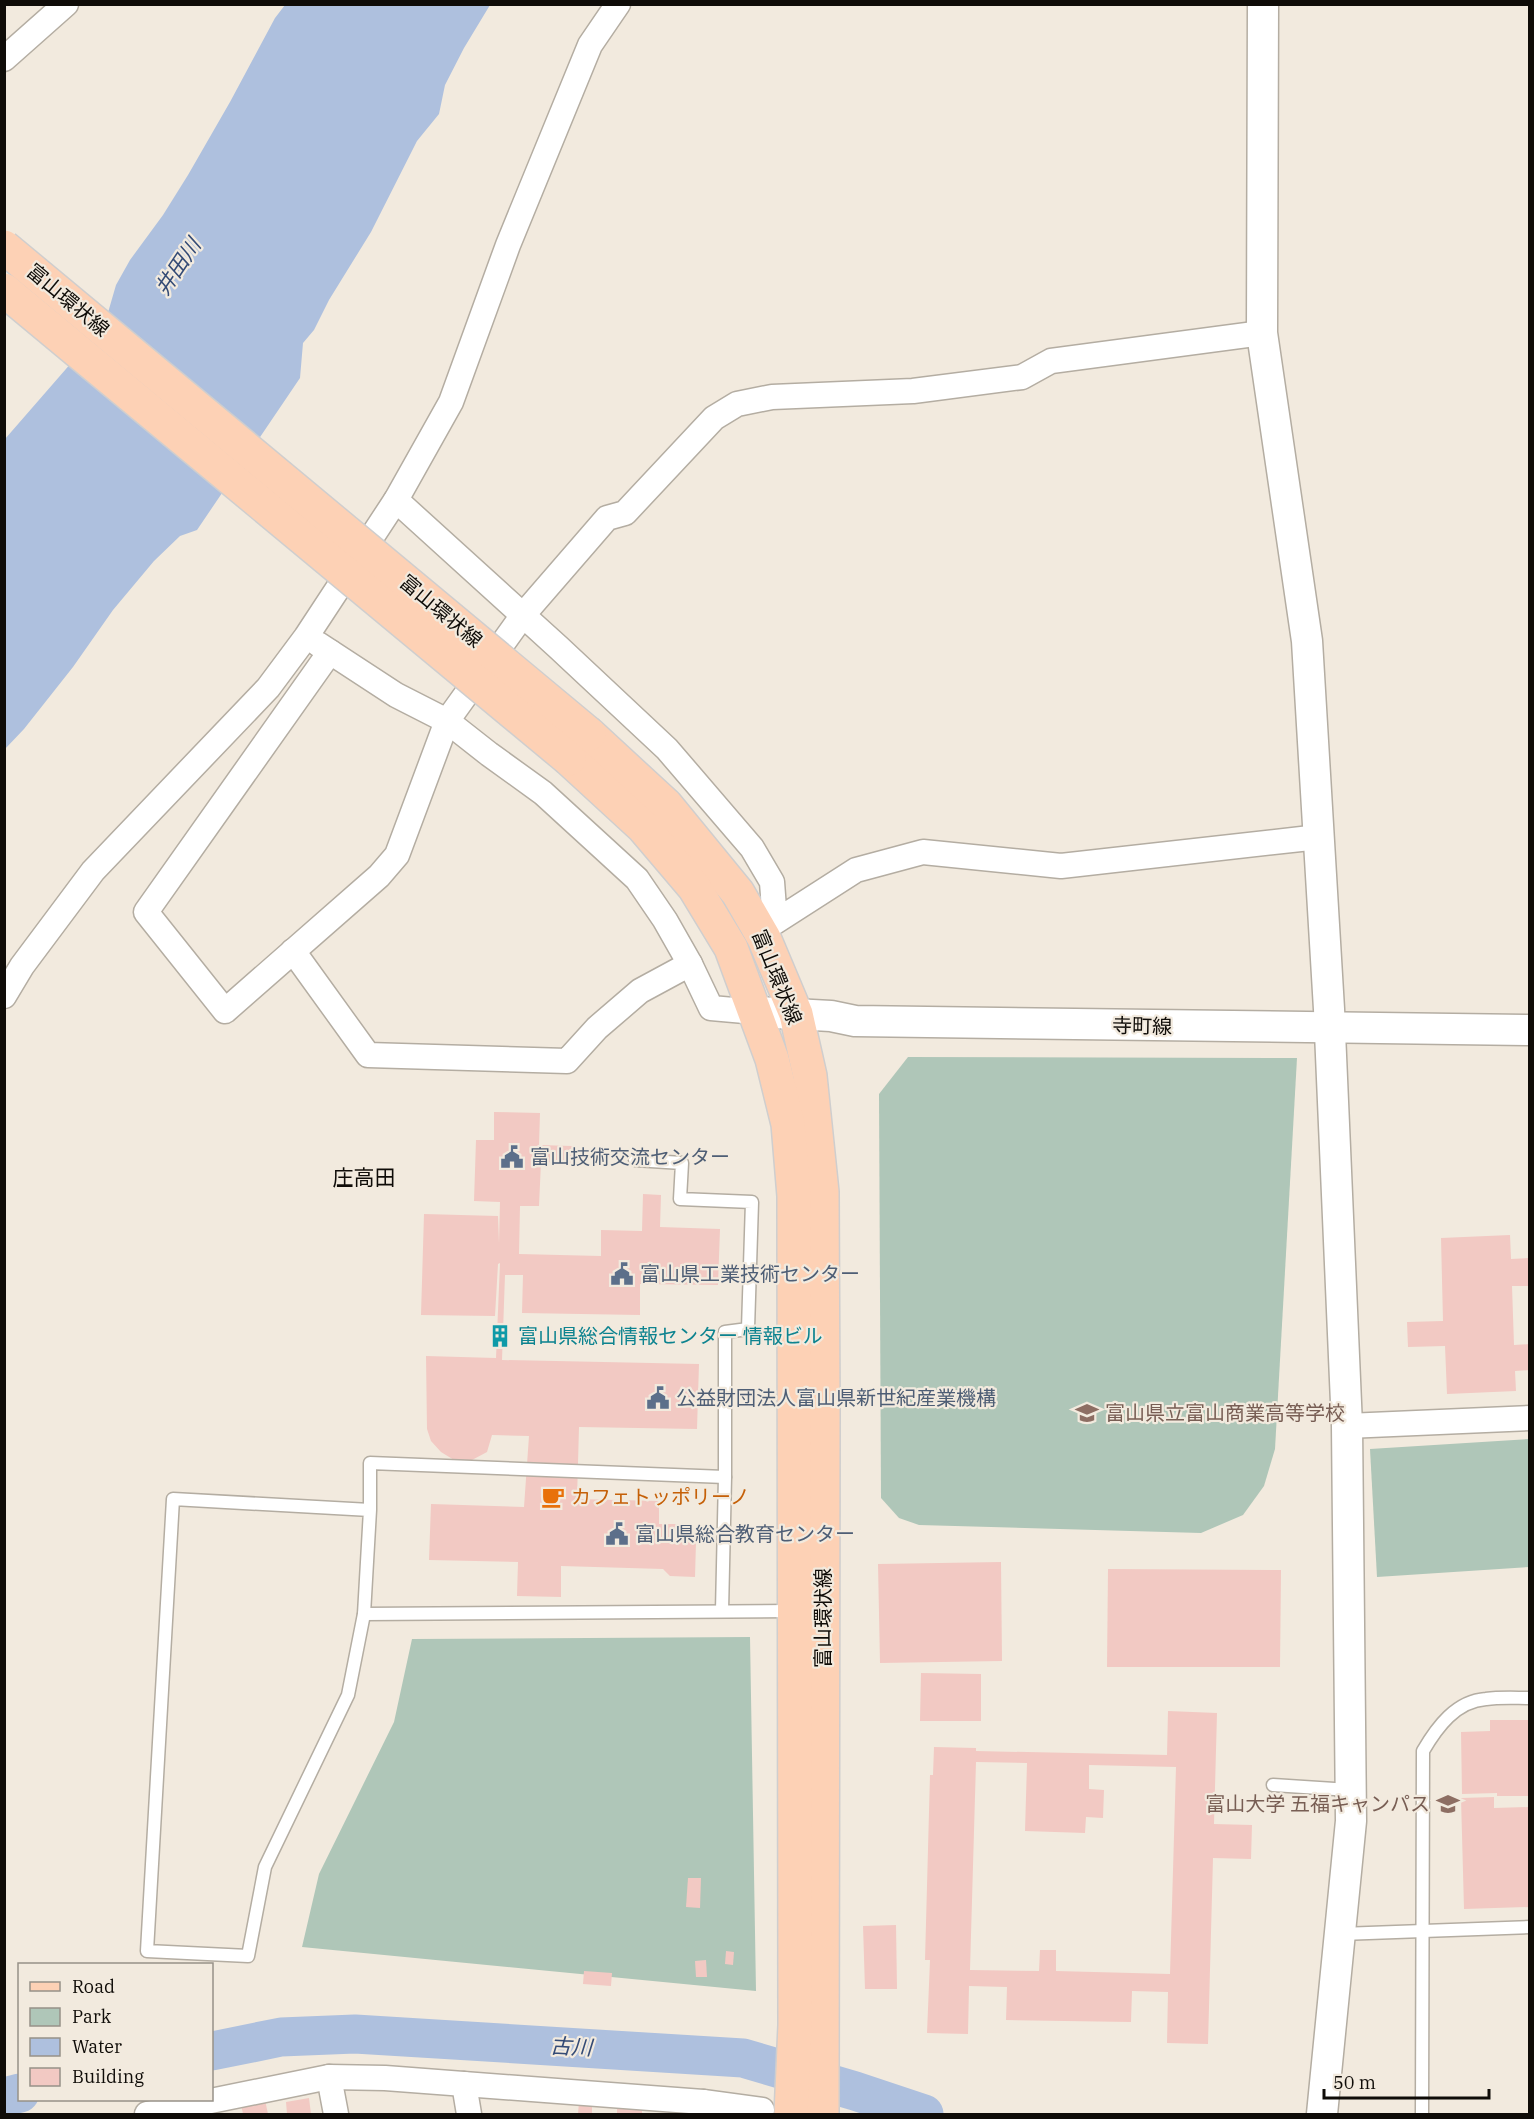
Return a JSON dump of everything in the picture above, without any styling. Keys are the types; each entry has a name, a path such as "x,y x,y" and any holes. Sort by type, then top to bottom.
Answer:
{"main road":[{"name":"富山環状線","path":"4,247 580,746 643,827 694,887 736,960 772,1059 788,1124 794,1196 794,1611 808,2030"},
{"name":"富山環状線","path":"4,290 580,746 666,805 738,893 764,938 796,1014 810,1076 822,1192 823,1434 808,2030 792,2112"}],"street":[{"path":"4,59 66,4"},
{"path":"4,996 22,966 93,871 268,688 306,637 396,500 451,402 508,245 590,45 618,4"},
{"path":"1263,4 1262,333 1307,641 1330,1029 1347,1426 1351,1821 1322,2115"},
{"path":"330,652 146,912 225,1011 379,876 397,855 447,720 523,615 607,518 625,513 714,418 737,404 772,397 913,391 1022,376 1051,361 1262,333"},
{"path":"396,500 667,749 752,848 772,882 775,922 856,870 923,852 1061,866 1318,837"},
{"path":"306,637 396,695 447,720 543,793 637,879 690,964 711,1008 756,1012"},
{"path":"293,951 368,1055 567,1061 597,1028 640,991 690,964"},
{"name":"寺町線","path":"756,1012 831,1017 855,1021 1530,1030"},
{"path":"1347,1426 1530,1418"},
{"path":"147,2115 204,2109 329,2077 385,2078 703,2108 792,2112"},
{"path":"329,2077 336,2115"},
{"path":"464,2084 469,2115"}],"lane":[{"path":"635,1160 682,1163 680,1199 752,1202 748,1329 725,1332 722,1611"},
{"path":"370,1510 173,1498 147,1952 248,1956 265,1867 348,1695 364,1614 370,1510 370,1463 725,1477"},
{"path":"364,1614 794,1611"},
{"path":"1422,2115 1423,1751 1435,1730 1456,1710 1484,1698 1530,1698"},
{"path":"1274,1785 1351,1790"},
{"path":"1341,1934 1530,1927"}],"green space":[{"path":"908,1057 1297,1058 1275,1449 1264,1486 1243,1515 1201,1533 919,1525 899,1518 881,1498 879,1094"},
{"path":"1529,1439 1529,1567 1377,1577 1370,1449"},
{"path":"750,1637 756,1991 302,1947 319,1874 394,1722 412,1639"}],"water":[{"name":"井田川","path":"285,5 490,5 445,85 439,114 417,141 371,232 329,300 314,330 303,343 300,378 197,530 180,536 154,561 113,610 73,667 24,729 5,749 5,439 79,354 107,316 116,285 130,260 163,215 188,175 275,18"}],"building":[{"name":"富山県総合情報センター 情報ビル","path":"494,1112 540,1113 539,1145 572,1146 571,1163 541,1162 539,1206 520,1206 519,1254 601,1256 601,1230 642,1231 643,1194 661,1195 660,1227 720,1229 718,1285 640,1284 640,1315 522,1313 523,1275 505,1275 502,1360 699,1364 697,1429 579,1427 577,1499 659,1501 659,1524 677,1524 676,1542 696,1542 695,1577 670,1576 663,1569 561,1566 561,1597 517,1596 518,1562 429,1560 431,1504 524,1507 529,1436 492,1435 487,1452 472,1460 454,1460 441,1452 431,1441 427,1429 426,1356 496,1358 500,1263 498,1264 495,1316 421,1315 424,1214 498,1216 499,1243 500,1202 474,1201 476,1140 494,1140"},
{"path":"1510,1235 1511,1259 1530,1258 1530,1286 1512,1286 1514,1345 1530,1344 1530,1370 1515,1371 1516,1391 1447,1394 1445,1346 1408,1347 1407,1322 1443,1321 1441,1238"},
{"path":"1001,1562 1002,1661 880,1663 878,1564"},
{"path":"1108,1569 1281,1570 1280,1667 1107,1667"},
{"path":"921,1673 981,1674 981,1721 920,1721"},
{"path":"1168,1711 1217,1713 1214,1824 1252,1825 1251,1859 1213,1858 1208,2044 1167,2043 1168,1992 1132,1991 1131,2022 1006,2020 1007,1987 969,1986 968,2034 927,2033 930,1960 925,1960 930,1775 933,1775 934,1747 976,1748 976,1751 1167,1755","holes":["976,1762 1027,1763 1025,1831 1085,1833 1086,1817 1103,1818 1104,1790 1089,1789 1089,1765 1176,1767 1170,1974 1056,1971 1056,1950 1040,1950 1039,1971 970,1970"]},
{"path":"1490,1720 1530,1720 1530,1796 1497,1796 1497,1793 1462,1794 1461,1732 1490,1731"},
{"path":"1494,1797 1494,1808 1530,1807 1530,1907 1464,1909 1461,1798"},
{"path":"688,1878 701,1878 700,1908 686,1907"},
{"path":"896,1925 897,1989 865,1989 863,1926"},
{"path":"726,1951 734,1952 733,1965 725,1964"},
{"path":"706,1960 707,1977 696,1977 695,1961"},
{"path":"584,1971 612,1973 611,1986 583,1984"},
{"path":"309,2098 311,2114 287,2114 286,2102"},
{"path":"265,2100 268,2114 243,2114 241,2104"},
{"path":"579,2102 592,2102 592,2114 578,2114"},
{"path":"617,2108 642,2108 642,2114 617,2114"}],"waterway":[{"name":"古川","path":"213,2051 281,2037 355,2034 743,2058 924,2114"},
{"name":"古川","path":"4,2097 18,2094"}],"place":[{"name":"富山技術交流センター","path":"512,1157"},
{"name":"富山県工業技術センター","path":"622,1274"},
{"name":"富山県総合情報センター 情報ビル","path":"500,1336"},
{"name":"公益財団法人富山県新世紀産業機構","path":"658,1398"},
{"name":"富山県立富山商業高等学校","path":"1087,1413"},
{"name":"カフェトッポリーノ","path":"553,1497"},
{"name":"富山県総合教育センター","path":"617,1534"},
{"name":"富山大学 五福キャンパス","path":"1448,1804"}],"district":[{"name":"庄高田","path":"364,1178"}]}
